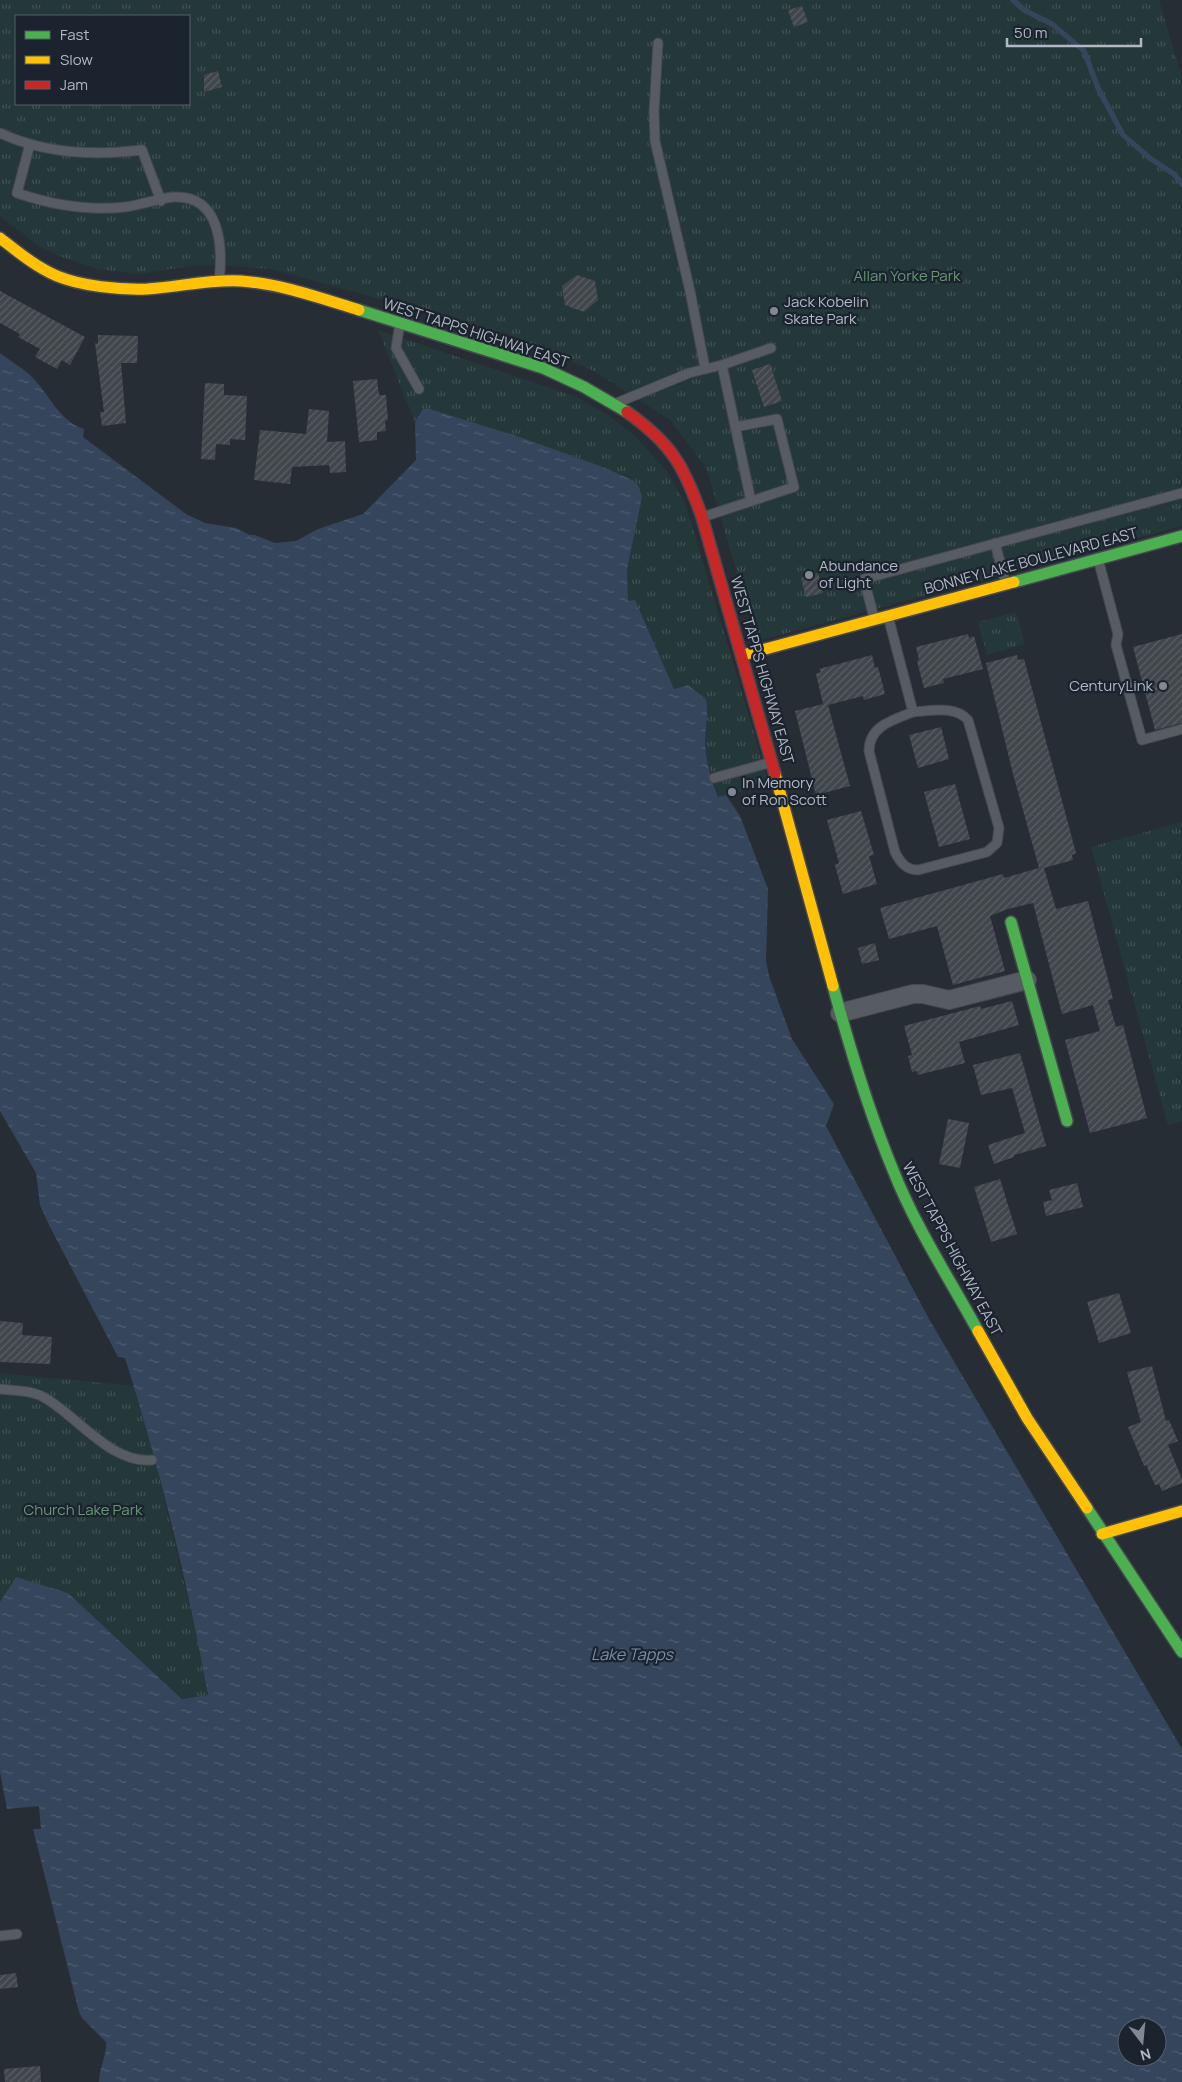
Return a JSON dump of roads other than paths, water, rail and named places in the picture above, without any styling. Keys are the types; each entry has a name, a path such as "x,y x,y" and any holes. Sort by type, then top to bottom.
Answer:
{"street":[{"name":"WEST TAPPS HIGHWAY EAST","path":"0,238 26,259 57,276 81,283 128,289 147,289 218,281 278,285 543,368 581,384 616,404 642,422 674,456 686,474 702,517 743,655 853,1061 893,1170 918,1223 1027,1418 1102,1534 1182,1652"},
{"name":"BONNEY LAKE BOULEVARD EAST","path":"743,655 1182,536"},
{"path":"1011,922 1067,1121"},
{"path":"840,1013 913,994 923,994 949,1000 1027,980"},
{"path":"1102,1534 1182,1511"}],"lane":[{"path":"658,43 654,112 655,141 690,291 705,368"},
{"path":"0,133 30,144 71,152 95,154 142,150 161,200"},
{"path":"30,144 17,193 44,202 79,207 125,207 174,197 191,200 199,204 211,216 220,240 221,254 218,281"},
{"path":"400,323 396,348 419,389"},
{"path":"616,404 705,368 722,365 771,348"},
{"path":"722,365 751,501"},
{"path":"702,517 794,487 777,419 735,427"},
{"path":"874,619 864,579 1182,493"},
{"path":"995,543 1006,584"},
{"path":"1098,559 1118,634 1116,645 1142,740 1182,729"},
{"path":"888,616 913,712"},
{"path":"951,710 959,712 968,720 999,828 997,843 987,852 918,870 911,870 904,865 895,852 869,751 869,744 877,729 913,712 951,710"},
{"path":"714,778 772,762"},
{"path":"0,1389 34,1392 45,1398 91,1435 117,1451 144,1461 152,1460"},
{"path":"0,1936 17,1934"}],"water":[{"name":"Lake Tapps","path":"0,353 32,377 67,420 84,429 83,437 186,514 205,523 236,528 250,535 255,535 275,543 296,541 318,529 363,514 416,460 415,422 423,409 430,409 520,437 603,467 632,480 639,487 642,497 627,570 628,601 635,600 674,689 688,685 706,699 705,743 711,777 718,797 726,795 740,816 768,889 766,960 769,976 792,1039 834,1104 826,1126 929,1319 1182,1749 1182,2082 99,2082 106,2042 82,2018 79,2012 33,1829 41,1829 39,1806 7,1809 0,1772 0,1602 16,1577 68,1593 182,1699 208,1695 172,1525 150,1441 125,1358 118,1357 49,1225 40,1205 36,1173 0,1111"}],"waterway":[{"path":"1013,0 1024,10 1052,24 1084,51 1098,88 1123,135 1151,159 1174,174 1182,184"}],"place":[{"name":"Jack Kobelin Skate Park","path":"774,311"},
{"name":"Abundance of Light","path":"809,575"},
{"name":"CenturyLink","path":"1163,686"},
{"name":"In Memory of Ron Scott","path":"732,792"}],"park label":[{"name":"Allan Yorke Park","path":"907,276"},
{"name":"Church Lake Park","path":"83,1510"}]}
